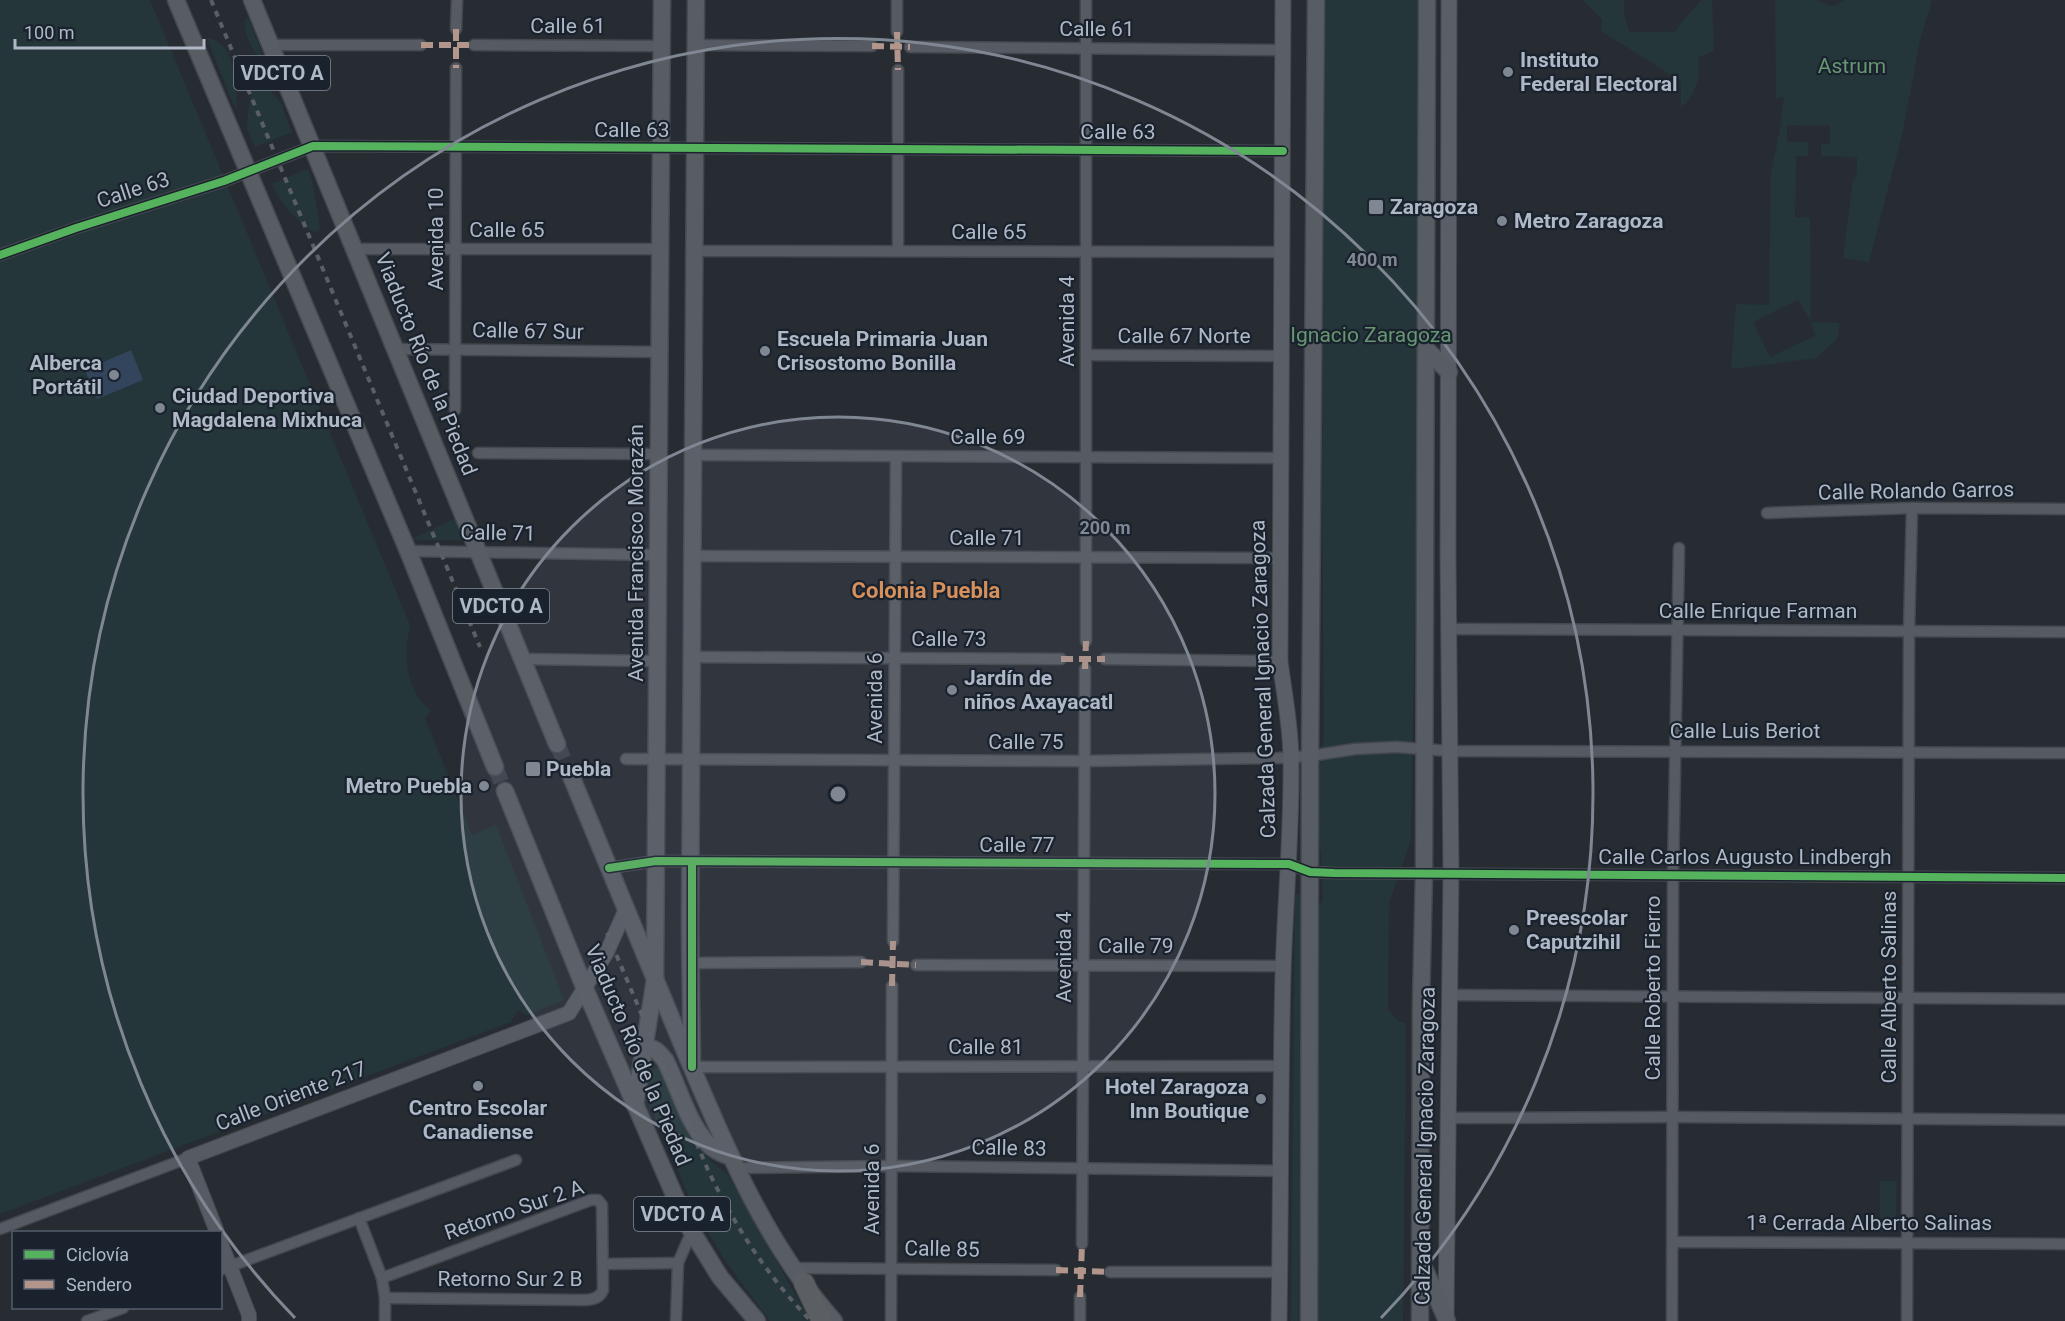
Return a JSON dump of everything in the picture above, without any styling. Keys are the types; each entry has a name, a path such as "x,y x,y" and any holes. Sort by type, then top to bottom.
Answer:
{"highway":[{"path":"798,1275 822,1321"}],"main road":[{"name":"VDCTO A","path":"176,0 408,551 495,767"},
{"name":"Viaducto Río de la Piedad","path":"252,0 557,744"},
{"name":"Avenida Francisco Morazán","path":"634,1105 655,981 662,0"},
{"path":"692,1067 696,0"},
{"name":"Calzada General Ignacio Zaragoza","path":"1279,1321 1283,966 1289,864 1291,757 1280,661 1283,0"},
{"name":"Calzada General Ignacio Zaragoza","path":"1309,1321 1310,756 1316,0"},
{"name":"Calzada General Ignacio Zaragoza","path":"1420,1321 1421,1005 1425,872 1427,0"},
{"name":"Calzada General Ignacio Zaragoza","path":"1446,1320 1451,873 1448,557 1449,0"},
{"path":"1425,390 1449,374 1426,349"},
{"name":"VDCTO A","path":"571,776 655,981 733,1162 798,1275 834,1321"},
{"name":"Viaducto Río de la Piedad","path":"505,791 585,989 691,1233 720,1277 753,1318"},
{"path":"645,1048 658,1052 665,1060 695,1127 707,1143 733,1162"},
{"path":"1420,1255 1428,1281 1446,1320"}],"street":[{"path":"456,29 457,0"},
{"path":"897,0 897,32"},
{"name":"Avenida 4","path":"1086,0 1086,641"},
{"path":"271,45 421,45"},
{"name":"Calle 61","path":"474,45 662,46"},
{"path":"696,45 872,46"},
{"name":"Calle 61","path":"910,46 1283,50"},
{"name":"Avenida 10","path":"455,410 456,68"},
{"path":"898,70 898,251"},
{"name":"Calle 63","path":"0,255 224,180 313,146 1283,151"},
{"name":"Calle 65","path":"354,249 660,249"},
{"name":"Calle 65","path":"695,251 1282,252"},
{"name":"Calle 67 Sur","path":"396,349 660,352"},
{"name":"Calle 67 Norte","path":"1086,355 1282,356"},
{"path":"478,453 659,454"},
{"name":"Calle 69","path":"694,455 1281,458"},
{"name":"Avenida 6","path":"893,941 896,456"},
{"name":"Calle Rolando Garros","path":"1767,513 1912,508 2065,510"},
{"name":"Calle Alberto Salinas","path":"1907,1321 1909,631 1912,508"},
{"name":"Calle Roberto Fierro","path":"1672,1321 1673,875 1679,548"},
{"name":"Calle 71","path":"408,551 658,555"},
{"name":"Calle 71","path":"693,556 1280,558"},
{"name":"Calle Enrique Farman","path":"1450,629 2065,632"},
{"name":"Calle 73","path":"693,657 1061,659"},
{"path":"523,659 657,661"},
{"path":"1105,659 1280,661"},
{"name":"Avenida 4","path":"1082,1244 1085,669"},
{"name":"Calle 75","path":"626,759 1085,761 1291,757 1355,749 1396,747 1424,749"},
{"name":"Calle Luis Beriot","path":"1424,749 1449,751 2065,753"},
{"name":"Calle 77","path":"609,868 656,861 1289,864 1310,872 1425,872"},
{"name":"Calle Carlos Augusto Lindbergh","path":"1425,872 2065,878"},
{"name":"Calle Oriente 217","path":"0,1228 569,1013 607,952 626,909"},
{"path":"691,963 861,962"},
{"name":"Calle 79","path":"916,965 1283,966"},
{"name":"Avenida 6","path":"891,1321 892,986"},
{"path":"1450,995 2065,999"},
{"name":"Calle 81","path":"692,1067 1281,1066"},
{"path":"1448,1118 2065,1120"},
{"path":"188,1158 216,1231"},
{"path":"225,1268 516,1160"},
{"name":"Calle 83","path":"733,1162 1282,1171"},
{"name":"Retorno Sur 2 A","path":"382,1278 595,1199 600,1202 603,1209 603,1264"},
{"path":"359,1218 382,1278 385,1321"},
{"path":"676,1321 678,1263 691,1233"},
{"name":"1ª Cerrada Alberto Salinas","path":"1673,1242 2065,1244"},
{"path":"222,1252 225,1268 249,1315 249,1321"},
{"path":"603,1264 678,1263"},
{"name":"Retorno Sur 2 B","path":"385,1298 589,1300 602,1294 603,1264"},
{"name":"Calle 85","path":"798,1275 891,1268 1056,1270"},
{"path":"1110,1272 1280,1272"},
{"path":"1080,1297 1080,1321"},
{"path":"87,1321 120,1309"}],"green space":[{"name":"Ciudad Deportiva Magdalena Mixhuca","path":"0,0 150,0 410,625 407,660 411,683 422,702 431,711 425,718 472,835 496,825 564,1000 527,1015 518,1010 511,1022 0,1214"},
{"name":"Ignacio Zaragoza","path":"1325,0 1417,0 1419,357 1411,840 1389,903 1388,1009 1399,1022 1406,1023 1403,1321 1316,1321 1312,912 1323,901 1321,854 1314,813 1324,736 1322,493"},
{"path":"1583,0 1624,0 1624,15 1629,32 1675,32 1701,0 1712,0 1714,50 1698,58 1699,71 1694,91 1681,107 1681,81 1601,31 1602,19"},
{"name":"Astrum","path":"1775,0 1818,0 1833,6 1846,0 1932,0 1920,40 1903,131 1869,262 1843,258 1853,180 1857,175 1857,157 1821,156 1821,144 1830,144 1830,126 1787,125 1787,142 1808,142 1808,156 1796,156 1795,217 1810,218 1811,321 1798,300 1753,322 1770,357 1815,336 1811,322 1840,323 1837,339 1816,358 1731,369 1736,304 1769,305 1771,172 1784,97 1776,98"},
{"path":"246,18 248,18 269,70 255,53 248,39"},
{"path":"207,38 217,41 229,55 235,76 237,106 235,108"},
{"path":"256,76 260,77 281,104 292,132 255,147 247,129 248,111"},
{"path":"308,169 320,229 316,233 290,212 272,184"},
{"path":"458,517 467,540 416,540 414,538"},
{"path":"1295,894 1302,894 1298,1321 1291,1321"},
{"path":"658,1067 697,1144 711,1161 728,1175 810,1321 770,1321 724,1259 695,1210 647,1100 647,1074"},
{"path":"1880,1181 1896,1181 1896,1231 1880,1231"}],"water":[{"name":"Alberca Portátil","path":"131,350 143,380 97,399 85,370"}],"tunnel":[{"path":"557,744 571,776"},
{"path":"495,767 505,791"}],"railway":[{"path":"211,0 480,647"},
{"path":"607,933 718,1190 753,1250 780,1287 811,1321"}],"marked path":[{"path":"456,29 456,68"},
{"path":"897,32 898,70"},
{"path":"421,45 474,45"},
{"path":"872,46 910,47"},
{"path":"1085,669 1086,641"},
{"path":"1061,659 1105,659"},
{"path":"892,986 893,941"},
{"path":"861,962 916,965"},
{"path":"1080,1297 1082,1244"},
{"path":"1056,1270 1110,1272"}],"cycle path":[{"path":"0,255 224,181 313,146 1283,151"},
{"path":"609,868 656,861 1289,864 1310,872 1334,873 2065,878"},
{"path":"692,862 692,1067"}],"place":[{"name":"Instituto Federal Electoral","path":"1508,72"},
{"name":"Zaragoza","path":"1376,207"},
{"name":"Metro Zaragoza","path":"1502,221"},
{"name":"Escuela Primaria Juan Crisostomo Bonilla","path":"765,351"},
{"name":"Alberca Portátil","path":"114,375"},
{"name":"Ciudad Deportiva Magdalena Mixhuca","path":"160,408"},
{"name":"Jardín de niños Axayacatl","path":"952,690"},
{"name":"Puebla","path":"533,769"},
{"name":"Metro Puebla","path":"484,786"},
{"name":"Preescolar Caputzihil","path":"1514,930"},
{"name":"Centro Escolar Canadiense","path":"478,1086"},
{"name":"Hotel Zaragoza Inn Boutique","path":"1261,1099"}],"district":[{"name":"Colonia Puebla","path":"926,590"}]}
